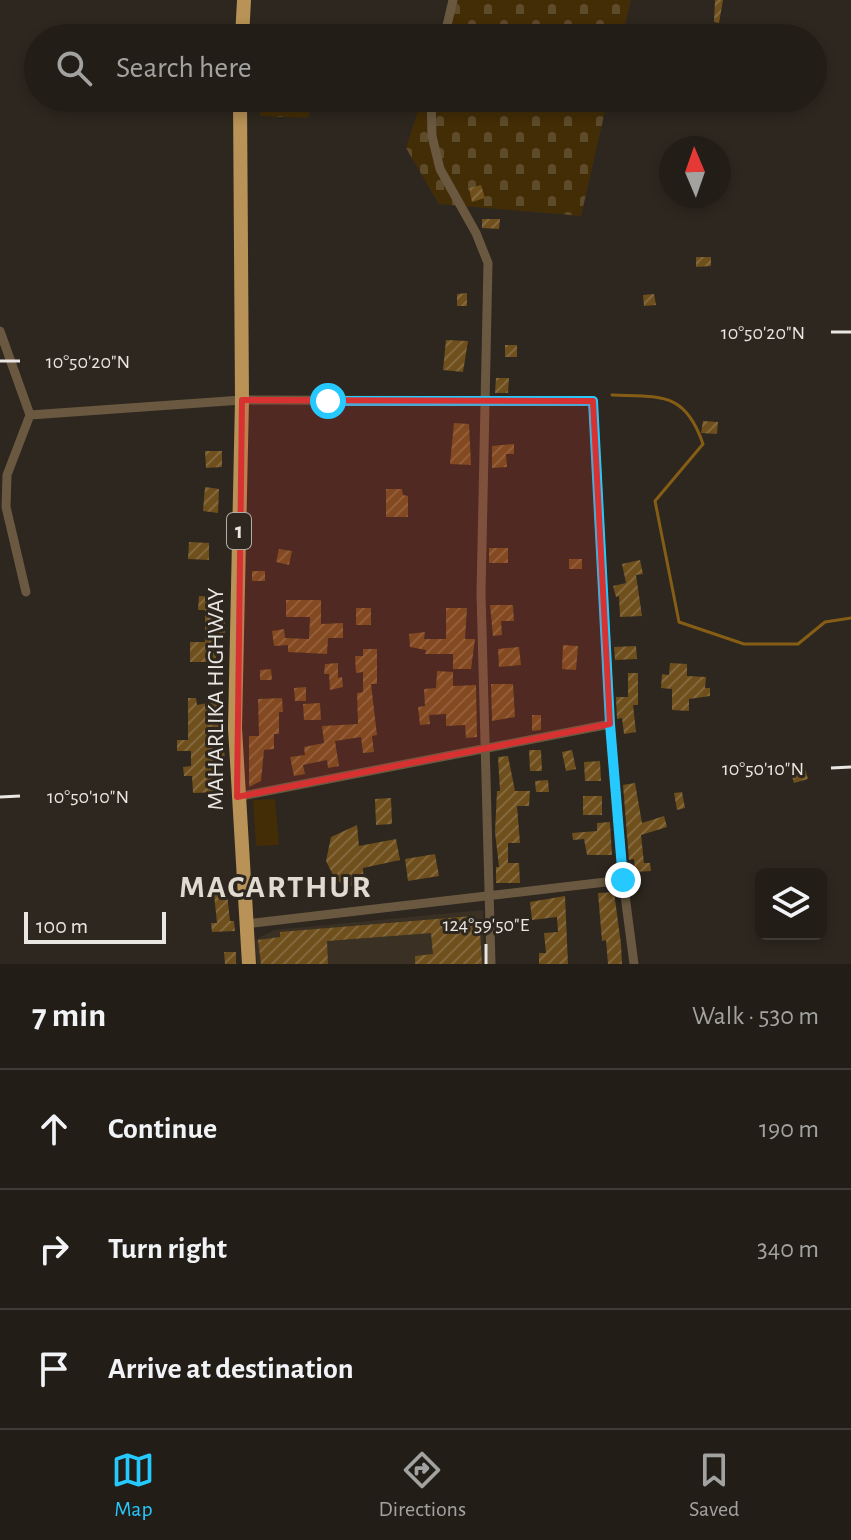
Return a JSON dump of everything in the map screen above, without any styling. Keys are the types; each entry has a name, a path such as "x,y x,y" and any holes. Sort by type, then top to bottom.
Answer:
{"highway":[{"path":"243,24 244,0"},
{"name":"MAHARLIKA HIGHWAY","path":"240,112 242,400 235,697 237,797 249,964"}],"street":[{"path":"447,24 453,0"},
{"path":"431,112 432,136 440,169 476,233 488,263 481,593 491,964"},
{"path":"0,331 30,415 7,475 6,507 26,592"},
{"path":"30,415 242,400 593,401 610,724 623,880 634,964"},
{"path":"237,797 610,724"},
{"path":"246,924 623,880"}],"highlighted area":[{"path":"242,400 593,401 610,724 237,797"}],"shaded area":[{"path":"483,910 484,964 257,964 255,940 274,930"}],"green space":[{"path":"449,0 631,0 625,24 443,24"},
{"path":"260,112 310,112 308,118 260,116"},
{"path":"418,112 605,112 581,216 439,204 406,148"},
{"path":"275,799 279,845 256,846 253,800"}],"building":[{"path":"715,0 723,0 719,23 714,22"},
{"path":"481,185 485,198 472,202 469,188"},
{"path":"482,219 500,219 499,229 482,228"},
{"path":"696,257 711,257 711,266 696,267"},
{"path":"467,293 467,306 457,306 457,294"},
{"path":"654,294 656,305 644,306 643,295"},
{"path":"446,340 468,341 463,372 443,370"},
{"path":"505,345 517,345 517,357 505,357"},
{"path":"496,378 509,378 508,393 495,393"},
{"path":"703,421 718,422 717,434 701,433"},
{"path":"454,423 469,424 471,465 450,464"},
{"path":"514,444 514,454 506,454 507,467 492,468 492,446"},
{"path":"205,451 222,451 222,467 206,468"},
{"path":"205,487 219,489 218,513 203,511"},
{"path":"386,489 402,489 403,495 408,496 408,517 386,517"},
{"path":"189,542 209,543 209,560 188,559"},
{"path":"489,548 508,548 508,563 489,563"},
{"path":"279,549 292,551 289,565 276,562"},
{"path":"569,559 582,559 582,569 569,569"},
{"path":"640,560 643,574 636,575 642,616 620,617 619,596 616,597 613,586 626,583 622,564"},
{"path":"252,571 265,571 265,581 252,581"},
{"path":"199,596 215,597 216,616 225,616 225,639 216,638 216,662 190,662 190,642 205,642 205,610 198,610"},
{"path":"286,600 321,600 321,624 343,623 343,638 328,638 327,654 288,652 288,645 274,646 272,631 284,629 285,638 309,639 310,617 286,617"},
{"path":"490,605 513,605 514,621 501,621 502,635 493,636"},
{"path":"356,608 371,608 371,625 356,625"},
{"path":"446,608 467,608 465,639 475,639 471,669 453,669 453,654 425,654 426,650 410,647 409,634 425,632 424,639 446,639"},
{"path":"563,645 578,646 576,670 562,669"},
{"path":"636,646 637,659 615,660 614,647"},
{"path":"519,647 521,665 499,667 498,649"},
{"path":"363,649 377,649 377,684 371,684 377,735 372,736 374,752 363,753 361,737 335,741 339,766 328,768 327,760 303,765 305,774 294,776 290,757 305,755 304,747 324,743 322,726 358,724 357,693 363,692 363,672 356,673 355,656 363,656"},
{"path":"338,663 338,678 342,677 343,687 330,690 329,674 324,674 325,664"},
{"path":"670,663 687,664 687,676 706,677 705,688 710,688 710,696 689,699 689,711 672,710 672,689 661,688 662,674 669,675"},
{"path":"271,669 272,680 260,680 260,670"},
{"path":"437,671 453,672 453,686 476,685 477,737 466,738 465,725 446,726 446,714 429,715 430,724 420,725 418,707 425,706 424,689 436,688"},
{"path":"628,673 638,673 638,705 633,705 636,732 624,734 622,718 617,719 616,697 628,697"},
{"path":"491,684 513,684 515,717 492,721"},
{"path":"306,687 306,701 295,701 294,688"},
{"path":"188,698 196,698 197,705 223,700 219,746 224,745 225,764 219,764 220,792 193,793 192,776 184,776 183,767 191,766 191,751 177,751 177,740 188,740"},
{"path":"282,698 283,712 279,712 279,734 274,734 274,749 264,750 261,781 249,787 249,736 259,736 258,699"},
{"path":"320,703 321,720 304,720 303,704"},
{"path":"532,715 541,715 541,730 532,731"},
{"path":"529,750 541,750 542,771 530,771"},
{"path":"572,750 576,769 566,771 562,752"},
{"path":"508,756 515,791 530,791 529,806 517,806 520,843 508,843 508,863 519,863 520,883 496,883 496,867 499,867 495,832 497,791 500,791 498,757"},
{"path":"600,761 601,781 585,781 584,762"},
{"path":"805,769 808,779 794,783 791,773"},
{"path":"548,780 549,792 536,792 535,781"},
{"path":"635,783 642,823 664,816 667,827 641,835 644,863 650,863 651,871 635,872 634,859 629,860 623,785"},
{"path":"682,792 685,808 677,810 674,793"},
{"path":"583,796 602,796 602,815 583,815"},
{"path":"391,798 392,824 376,825 375,799"},
{"path":"610,822 612,855 587,855 584,839 573,840 572,833 597,831 597,823"},
{"path":"357,825 359,846 396,839 400,860 363,868 364,886 346,886 335,879 326,861 331,837"},
{"path":"435,854 439,876 408,881 405,859"},
{"path":"614,892 622,964 608,964 606,940 602,941 598,893"},
{"path":"227,893 230,921 234,921 235,931 212,932 211,923 217,923 214,894"},
{"path":"565,896 568,964 539,964 539,953 546,953 544,933 558,932 557,917 532,920 530,902"},
{"path":"473,916 474,932 480,932 482,964 415,964 415,956 433,954 431,933 327,941 328,964 261,964 258,940 280,937 280,932"},
{"path":"224,952 236,952 236,964 225,964"}],"waterway":[{"path":"612,395 669,400 688,414 703,444 655,501 679,622 744,644 798,644 825,622 851,618"}],"district":[{"name":"MACARTHUR","path":"276,887"}],"route":[{"path":"328,401 593,401 610,724 623,880"}]}
